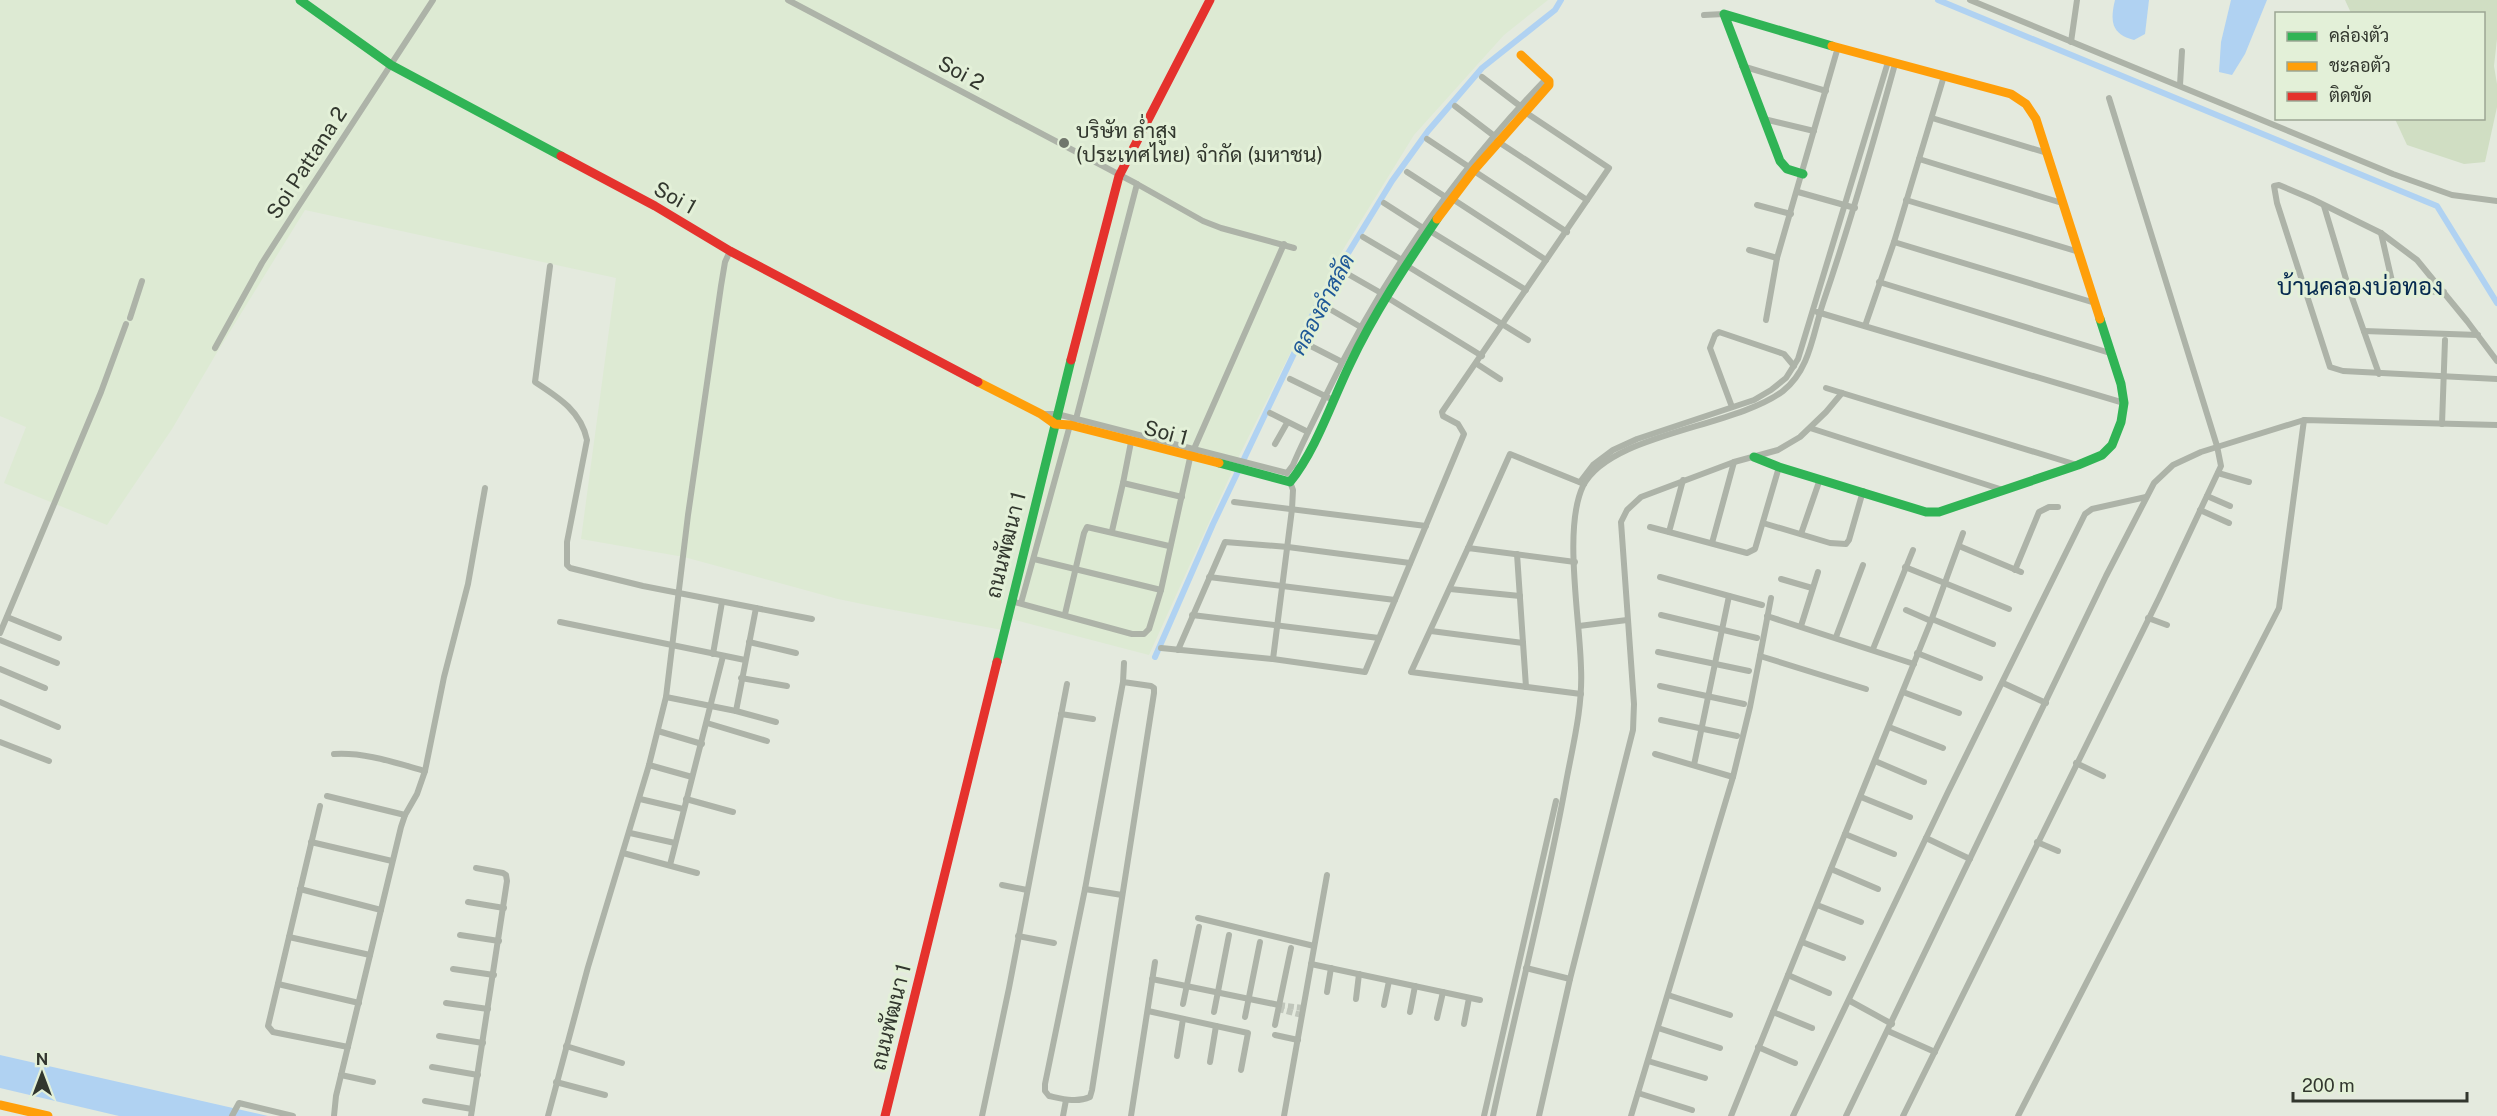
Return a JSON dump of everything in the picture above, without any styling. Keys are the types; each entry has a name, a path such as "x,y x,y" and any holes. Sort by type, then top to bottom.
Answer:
{"main road":[{"name":"Soi 1","path":"300,0 391,65 668,213 730,251 1041,414 1054,424 1073,422 1131,442 1192,454 1287,479"},
{"name":"ถนนพัฒนา 1","path":"885,1116 1016,602 1054,424 1119,176 1210,0"},
{"path":"1724,14 1891,63 2011,94 2023,100 2032,109 2121,384 2124,403 2118,433 2112,445 2102,455 1933,513 1779,467 1754,457"},
{"path":"1724,14 1742,66 1782,165 1803,174"},
{"path":"1287,479 1300,472 1329,398 1364,329 1404,262 1427,231 1447,198 1473,169 1496,137 1549,85 1521,55"},
{"path":"0,1104 48,1116"}],"street":[{"name":"Soi Pattana 2","path":"215,348 262,263 433,0"},
{"name":"Soi 2","path":"788,0 1119,176 1137,183 1171,204 1221,228 1294,248"},
{"path":"1970,0 1982,2 2071,42 2431,188 2466,199 2497,201"},
{"path":"2071,42 2077,0"},
{"path":"1704,15 1724,14"},
{"path":"1766,320 1777,258 1838,48"},
{"path":"2180,85 2182,51"},
{"path":"1493,1116 1510,1035 1528,968 1581,694 1581,626 1575,562 1574,511 1582,483 1600,465 1625,450 1754,400 1779,386 1794,366 1820,313 1845,205 1891,63"},
{"path":"1696,423 1760,404 1783,390 1800,372 1809,351 1855,208 1891,63"},
{"path":"1742,66 1826,91"},
{"path":"1865,326 1894,242 1944,76"},
{"path":"1161,648 1273,659 1365,672 1464,434 1458,424 1443,416 1442,412 1608,171 1606,165 1522,109 1482,77"},
{"path":"1903,1116 2148,618 2218,473 2221,461 2109,98"},
{"path":"1455,106 1496,137 1588,199"},
{"path":"1932,118 2046,153"},
{"path":"1764,119 1814,131"},
{"path":"1427,139 1567,231"},
{"path":"1919,159 2062,203"},
{"path":"1407,172 1546,261"},
{"path":"1137,183 1034,559 1016,602 1132,634 1144,634 1149,629 1161,590 1192,454 1284,244"},
{"path":"2497,361 2445,292 2417,260 2381,233 2284,187 2276,185 2273,188 2330,367 2333,370 2497,379"},
{"path":"1798,192 1855,208"},
{"path":"1906,200 2079,252"},
{"path":"1384,203 1525,292"},
{"path":"1757,205 1791,214"},
{"path":"2324,206 2349,289 2379,374"},
{"path":"2381,233 2394,290"},
{"path":"1363,237 1528,340"},
{"path":"1894,242 2095,303"},
{"path":"1749,250 1777,258"},
{"path":"548,1116 566,1046 640,799 666,697 721,286 725,262 730,251"},
{"path":"550,266 535,382 572,410 584,426 587,440 567,542 567,565 570,568 621,581 812,619"},
{"path":"1346,273 1482,356"},
{"path":"0,633 101,392 142,281"},
{"path":"1879,282 2110,353"},
{"path":"2349,289 2445,292"},
{"path":"1273,659 1292,509 1293,490 1287,479 1308,432 1329,398 1342,363 1364,329 1321,304"},
{"path":"1820,313 2124,403"},
{"path":"2364,331 2478,335"},
{"path":"1732,407 1710,348 1715,335 1719,332 1784,354 1794,366"},
{"path":"2442,424 2445,340"},
{"path":"1301,341 1342,363"},
{"path":"1477,364 1500,379"},
{"path":"1290,379 1329,398"},
{"path":"1826,388 2078,465"},
{"path":"1539,1116 1570,979 1633,729 1634,704 1621,522 1627,510 1641,497 1734,462 1778,450 1810,428 1842,393"},
{"path":"1270,413 1308,432"},
{"name":"Soi 1","path":"1041,414 1057,414 1073,422 1192,454"},
{"path":"2018,1116 2279,608 2304,420"},
{"path":"1846,1116 2154,483 2173,465 2217,446 2304,420 2497,425"},
{"path":"1275,444 1287,423"},
{"path":"1810,428 2003,490"},
{"path":"1112,531 1131,442"},
{"path":"1581,694 1412,672 1510,454 1582,483"},
{"path":"1712,543 1734,462"},
{"path":"1650,527 1738,552 1751,553 1755,549 1779,467"},
{"path":"2218,473 2249,482"},
{"path":"1801,534 1820,479"},
{"path":"1670,532 1683,480"},
{"path":"1123,483 1182,497"},
{"path":"334,1116 341,1075 392,861 405,815 417,795 425,771 444,677 468,584 485,488"},
{"path":"1763,523 1830,543 1846,544 1863,491"},
{"path":"2207,496 2230,506"},
{"path":"1793,1116 1926,838 2087,511 2146,497"},
{"path":"1234,502 1426,526"},
{"path":"1959,546 2018,571 2039,512 2049,507 2058,507"},
{"path":"2200,510 2229,523"},
{"path":"1065,614 1087,527 1170,546"},
{"path":"1731,1116 1903,692 1963,533"},
{"path":"1178,650 1225,542 1288,547 1410,564"},
{"path":"1468,548 1575,562"},
{"path":"1873,649 1912,550"},
{"path":"1517,554 1526,687"},
{"path":"1034,559 1161,590"},
{"path":"1836,637 1863,565"},
{"path":"1905,567 2009,609"},
{"path":"1801,626 1818,572"},
{"path":"1209,577 1283,584 1395,600"},
{"path":"1660,578 1762,605"},
{"path":"1781,579 1812,588"},
{"path":"1450,589 1520,596"},
{"path":"1694,765 1729,596"},
{"path":"1631,1116 1733,777 1750,707 1771,598"},
{"path":"713,654 722,602"},
{"path":"736,711 756,608"},
{"path":"1906,610 1993,644"},
{"path":"1192,615 1379,638"},
{"path":"1661,615 1757,638"},
{"path":"1767,616 1914,664"},
{"path":"7,617 59,638"},
{"path":"2148,618 2167,625"},
{"path":"1581,626 1627,620"},
{"path":"560,622 746,660"},
{"path":"1431,631 1523,643"},
{"path":"0,640 57,663"},
{"path":"749,642 796,653"},
{"path":"1658,652 1749,671"},
{"path":"1917,653 1980,678"},
{"path":"670,865 723,656"},
{"path":"1760,656 1866,689"},
{"path":"1123,682 1154,688 1090,1097 1082,1101 1066,1100 1049,1096 1045,1091 1045,1084 1085,889 1123,682 1124,663"},
{"path":"0,669 45,688"},
{"path":"741,678 787,686"},
{"path":"2003,682 2046,703"},
{"path":"982,1116 1067,684"},
{"path":"1660,686 1744,704"},
{"path":"1903,692 1959,713"},
{"path":"666,697 736,711 776,722"},
{"path":"0,702 58,727"},
{"path":"1061,714 1093,719"},
{"path":"1661,720 1737,736"},
{"path":"707,723 767,741"},
{"path":"1889,727 1943,748"},
{"path":"658,731 702,744"},
{"path":"0,742 49,761"},
{"path":"334,754 346,753 370,757 425,771"},
{"path":"1655,754 1733,777"},
{"path":"1875,761 1924,782"},
{"path":"2076,763 2103,776"},
{"path":"649,765 692,777"},
{"path":"327,796 405,815"},
{"path":"1860,797 1910,817"},
{"path":"640,799 683,809"},
{"path":"686,799 734,812"},
{"path":"1484,1116 1502,1033 1556,816 1556,801"},
{"path":"320,806 268,1026 270,1030 348,1047"},
{"path":"630,833 675,843"},
{"path":"1845,834 1894,854"},
{"path":"1926,838 1970,859"},
{"path":"311,842 392,861"},
{"path":"2037,842 2058,851"},
{"path":"623,854 697,873"},
{"path":"425,1101 472,1113 504,908 506,875 476,868"},
{"path":"1831,869 1878,889"},
{"path":"1284,1116 1327,875"},
{"path":"1002,885 1027,890"},
{"path":"300,889 381,910"},
{"path":"1085,889 1122,895"},
{"path":"468,902 504,908"},
{"path":"1817,904 1861,922"},
{"path":"1198,918 1314,946"},
{"path":"1528,925 1536,925"},
{"path":"1183,1004 1199,927"},
{"path":"460,935 499,941"},
{"path":"1214,1012 1229,935"},
{"path":"1018,936 1054,943"},
{"path":"289,937 370,955"},
{"path":"1245,1017 1260,942"},
{"path":"1802,942 1843,958"},
{"path":"1275,1025 1291,948"},
{"path":"1131,1116 1155,962"},
{"path":"1311,964 1480,1000"},
{"path":"1327,992 1331,968"},
{"path":"1528,968 1570,979"},
{"path":"453,969 494,975"},
{"path":"1356,999 1359,974"},
{"path":"1788,975 1829,993"},
{"path":"1152,979 1279,1007"},
{"path":"1384,1005 1389,981"},
{"path":"278,984 359,1003"},
{"path":"1410,1012 1414,986"},
{"path":"1437,1018 1443,992"},
{"path":"1668,996 1730,1015"},
{"path":"1464,1024 1469,998"},
{"path":"1850,1000 1892,1024"},
{"path":"446,1003 488,1009"},
{"path":"1148,1011 1248,1033 1241,1070"},
{"path":"1773,1012 1812,1028"},
{"path":"1177,1056 1183,1019"},
{"path":"1210,1062 1216,1026"},
{"path":"1658,1028 1720,1048"},
{"path":"1888,1032 1935,1052"},
{"path":"1502,1033 1510,1035"},
{"path":"1275,1035 1298,1040"},
{"path":"439,1036 483,1043"},
{"path":"566,1046 622,1063"},
{"path":"1758,1047 1795,1064"},
{"path":"1648,1060 1705,1078"},
{"path":"432,1067 478,1075"},
{"path":"341,1075 373,1082"},
{"path":"556,1082 605,1095"},
{"path":"1638,1093 1692,1110"},
{"path":"1063,1116 1066,1100"},
{"path":"232,1116 234,1108 239,1103 293,1116"}],"shaded area":[{"path":"0,0 1548,0 1504,35 1414,135 1336,261 1240,454 1149,655 1011,619 1008,631 872,606 838,599 684,557 581,539 616,278 305,210 172,429 107,525 4,483 26,427 0,416"},
{"path":"2345,0 2497,0 2494,66 2497,107 2485,162 2464,164 2407,145 2395,120 2485,120 2485,12 2351,12"}],"water":[{"path":"2115,0 2149,0 2145,34 2134,40 2117,30 2113,20"},
{"path":"2231,0 2267,0 2245,54 2232,75 2219,72 2221,42"},
{"path":"0,1055 268,1116 119,1116 0,1088"}],"waterway":[{"name":"คลองลำสลัด","path":"1155,657 1213,524 1319,301 1392,181 1428,131 1482,68 1555,10 1561,0"},
{"path":"1938,0 2437,206 2497,303"}],"tunnel":[{"path":"1279,1005 1303,1008"},
{"path":"1278,1009 1302,1015"}],"traffic: fast":[{"path":"300,0 391,65 561,156"},
{"path":"1803,174 1787,169 1780,161 1724,14 1832,46"},
{"path":"1219,463 1290,482 1316,440 1369,326 1437,219"},
{"path":"1754,457 1779,467 1926,512 1939,512 2078,465 2102,455 2112,445 2121,422 2124,403 2121,384 2100,319"},
{"path":"997,662 1071,360"}],"traffic: slow":[{"path":"1832,46 2011,94 2026,104 2036,119 2100,319"},
{"path":"1437,219 1474,170 1549,85 1549,81 1521,55"},
{"path":"978,382 1041,414 1055,424 1070,425 1219,463"},
{"path":"0,1105 48,1116"}],"traffic: jam":[{"path":"1071,360 1119,176 1210,0"},
{"path":"561,156 655,206 730,251 978,382"},
{"path":"885,1116 997,662"}],"place":[{"name":"บริษัท ล่ำสูง (ประเทศไทย) จำกัด (มหาชน)","path":"1064,143"}],"district":[{"name":"บ้านคลองบ่อทอง","path":"2360,287"}]}
